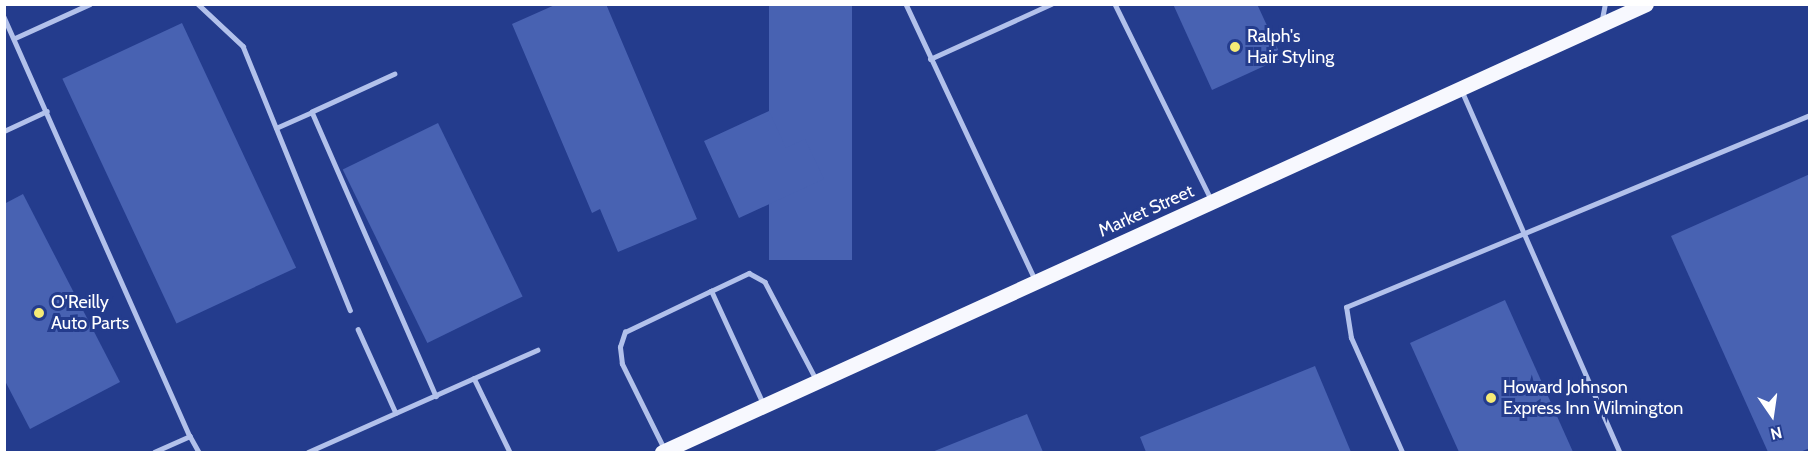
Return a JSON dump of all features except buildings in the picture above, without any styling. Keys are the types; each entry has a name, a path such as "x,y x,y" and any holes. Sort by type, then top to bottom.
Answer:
{"main road":[{"name":"Market Street","path":"663,452 686,447 764,406 1646,4"}],"lane":[{"path":"15,38 90,4"},
{"path":"198,4 243,45 350,310"},
{"path":"906,4 1036,282"},
{"path":"930,59 1051,4"},
{"path":"1115,4 1213,202"},
{"path":"1601,25 1605,4"},
{"path":"4,17 199,453"},
{"path":"276,128 395,74"},
{"path":"1461,89 1526,233 1620,453"},
{"path":"4,131 47,111"},
{"path":"312,112 436,396"},
{"path":"1402,453 1352,338 1347,307 1809,115"},
{"path":"663,452 622,364 620,346 626,332 749,273 765,282 817,382"},
{"path":"711,291 764,406"},
{"path":"358,329 396,413"},
{"path":"308,453 537,350"},
{"path":"474,378 510,453"},
{"path":"154,453 190,436"}],"place":[{"name":"Ralph's Hair Styling","path":"1235,47"},
{"name":"O'Reilly Auto Parts","path":"39,313"},
{"name":"Howard Johnson Express Inn Wilmington","path":"1491,398"}]}
